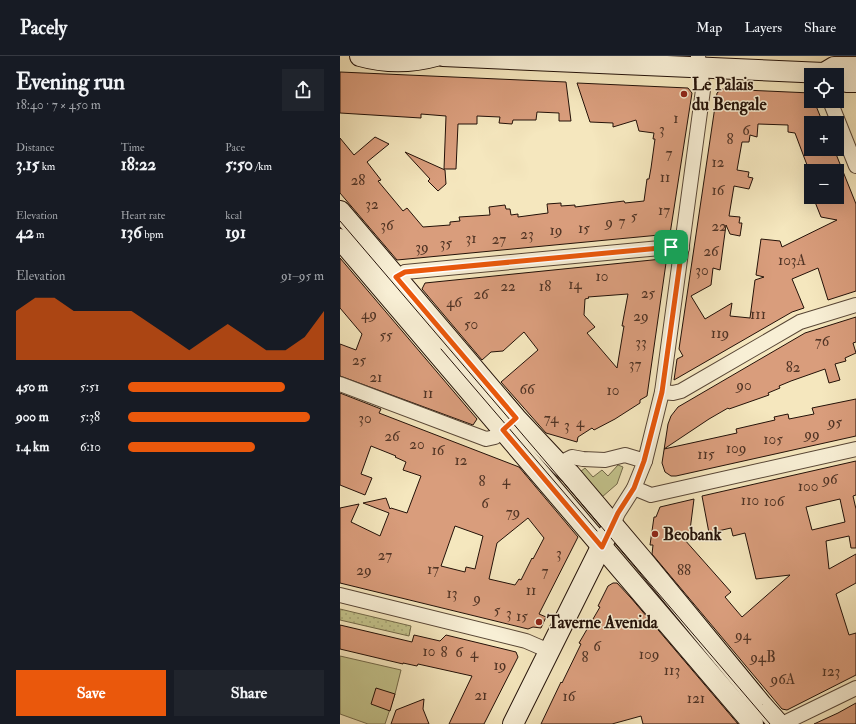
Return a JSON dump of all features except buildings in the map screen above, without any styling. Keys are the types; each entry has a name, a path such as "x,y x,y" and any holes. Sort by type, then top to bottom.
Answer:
{"street":[{"path":"360,56 395,62 419,61 436,56"},
{"path":"443,56 699,62 804,73"},
{"path":"513,724 618,513 634,488 644,461 662,392 682,248 703,90 699,62"},
{"path":"833,68 856,67"},
{"path":"844,81 856,82"},
{"path":"833,108 856,166"},
{"path":"340,211 388,282 510,424 602,547 752,724"},
{"path":"340,239 388,282"},
{"path":"388,282 405,272 671,247 682,248"},
{"path":"662,392 674,393 681,391 800,322 856,304"},
{"path":"340,384 486,439 495,437 510,424"},
{"path":"510,424 570,474 762,705 781,724 856,688"},
{"path":"634,488 651,495 856,449"},
{"path":"560,465 564,460 572,457 583,460 605,460 625,455 644,461"},
{"path":"340,595 526,641 549,651"}],"green space":[{"path":"618,465 623,467 617,484 602,497 580,472 585,468 593,477 602,470 608,476"},
{"path":"340,609 411,626 409,636 340,620"},
{"path":"340,656 401,670 385,724 368,724 340,714"}],"tram line":[{"path":"340,221 770,724"},
{"path":"441,349 597,531"}],"place":[{"name":"Le Palais du Bengale","path":"684,94"},
{"name":"Beobank","path":"655,534"},
{"name":"Taverne Avenida","path":"539,622"}],"route":[{"path":"671,247 682,248 662,392 657,415 644,461 634,488 618,513 602,547 503,430 516,418 396,277 405,272 671,247"}]}
